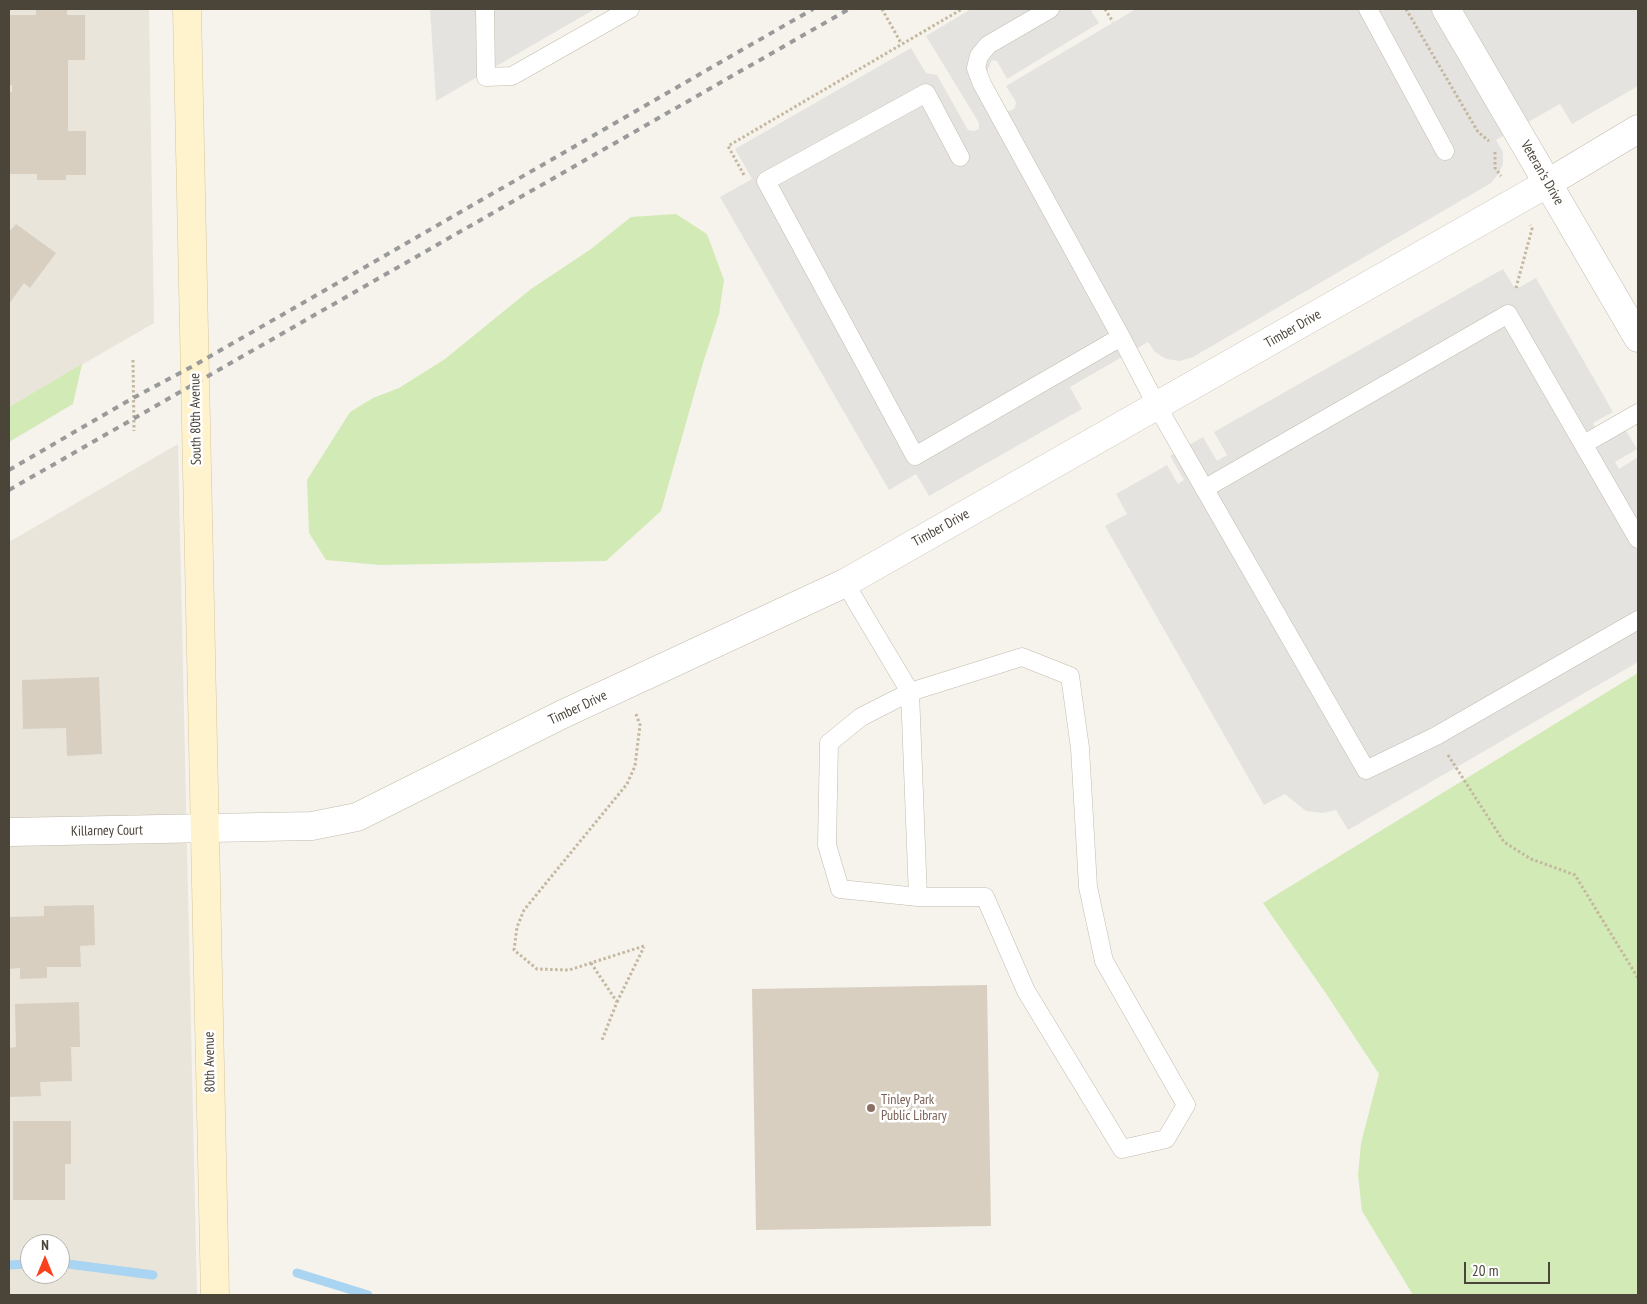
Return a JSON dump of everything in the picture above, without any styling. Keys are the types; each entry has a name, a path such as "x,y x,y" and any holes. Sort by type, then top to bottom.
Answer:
{"street":[{"name":"South 80th Avenue","path":"187,9 206,829"},
{"name":"Veteran's Drive","path":"1446,9 1638,338"},
{"name":"Timber Drive","path":"206,829 312,826 357,817 563,714 845,583 1638,130"},
{"name":"Killarney Court","path":"9,832 206,829"},
{"name":"80th Avenue","path":"206,829 215,1295"}],"lane":[{"path":"485,9 486,77 512,76 630,9"},
{"path":"1050,9 988,45 979,56 976,68 982,84 1157,406 1366,770 1436,736 1638,620"},
{"path":"1368,9 1445,151"},
{"path":"960,157 926,92 766,181 915,456 1121,337"},
{"path":"1204,489 1508,314 1638,539"},
{"path":"1584,444 1638,413"},
{"path":"845,583 910,692 918,897"},
{"path":"1022,657 1070,676 1080,748 1088,887 1104,961 1186,1105 1166,1139 1122,1149 1026,991 985,897 918,897 840,889 827,845 829,743 861,717 910,692 1022,657"}],"path":[{"path":"882,9 901,43"},
{"path":"747,182 728,146 962,9"},
{"path":"1105,9 1113,22"},
{"path":"1406,9 1478,132 1494,145 1495,168 1532,229 1516,288"},
{"path":"133,360 134,431"},
{"path":"602,1040 617,1002 644,946 569,970 537,969 514,950 517,927 524,910 628,784 635,766 640,725 636,714"},
{"path":"1436,736 1504,842 1531,859 1575,874 1638,978"},
{"path":"591,963 617,1002"}],"shaded area":[{"path":"9,9 149,9 154,323 9,407"},
{"path":"430,9 595,9 436,101"},
{"path":"971,9 1090,9 1099,23 1007,79 997,61 992,60 987,75 1004,112 1015,108 1016,102 1006,86 1136,9 1638,9 1638,86 1572,124 1560,104 1496,140 1503,152 1503,164 1491,183 1193,357 1180,361 1166,359 1155,352 1148,342 1070,387 1082,409 929,496 916,474 889,490 720,197 752,179 735,149 911,48 926,73 937,75 968,130 974,131 979,129 979,123 926,36"},
{"path":"1503,269 1514,287 1520,287 1536,278 1613,412 1593,423 1596,429 1618,417 1637,449 1615,462 1619,469 1638,457 1638,662 1348,830 1336,810 1322,813 1306,811 1285,794 1264,805 1105,526 1127,514 1116,494 1167,465 1178,484 1184,480 1170,456 1203,437 1217,461 1227,455 1214,432"},
{"path":"178,444 197,1295 9,1295 9,542"}],"green space":[{"path":"676,214 707,234 724,280 719,314 703,363 661,511 606,561 380,565 326,560 309,533 307,480 350,412 373,398 399,388 445,359 531,289 591,249 631,217"},
{"path":"82,364 73,404 9,442 9,407"},
{"path":"1638,673 1638,1295 1413,1295 1362,1211 1358,1175 1361,1143 1379,1074 1263,903"}],"building":[{"path":"36,9 67,9 67,15 85,15 85,60 68,60 68,131 86,131 86,175 66,175 66,180 37,180 37,174 9,174 9,92 12,92 12,85 9,85 9,15 36,15"},
{"path":"16,224 56,253 30,288 24,283 9,304 9,232"},
{"path":"99,677 102,754 67,756 66,728 23,729 22,680"},
{"path":"94,905 95,945 80,946 81,967 47,967 47,978 20,979 20,968 9,969 9,917 44,916 44,906"},
{"name":"Tinley Park Public Library","path":"987,985 991,1226 756,1230 752,989"},
{"path":"79,1002 80,1047 71,1047 72,1081 40,1082 41,1096 9,1097 9,1048 16,1047 15,1004"},
{"path":"13,1121 71,1121 71,1164 65,1164 65,1200 13,1200"}],"waterway":[{"path":"9,1265 20,1264"},
{"path":"70,1264 153,1275"},
{"path":"297,1273 368,1295"}],"railway":[{"path":"9,470 813,9"},
{"path":"9,490 849,9"}],"place":[{"name":"Tinley Park Public Library","path":"871,1108"}]}
